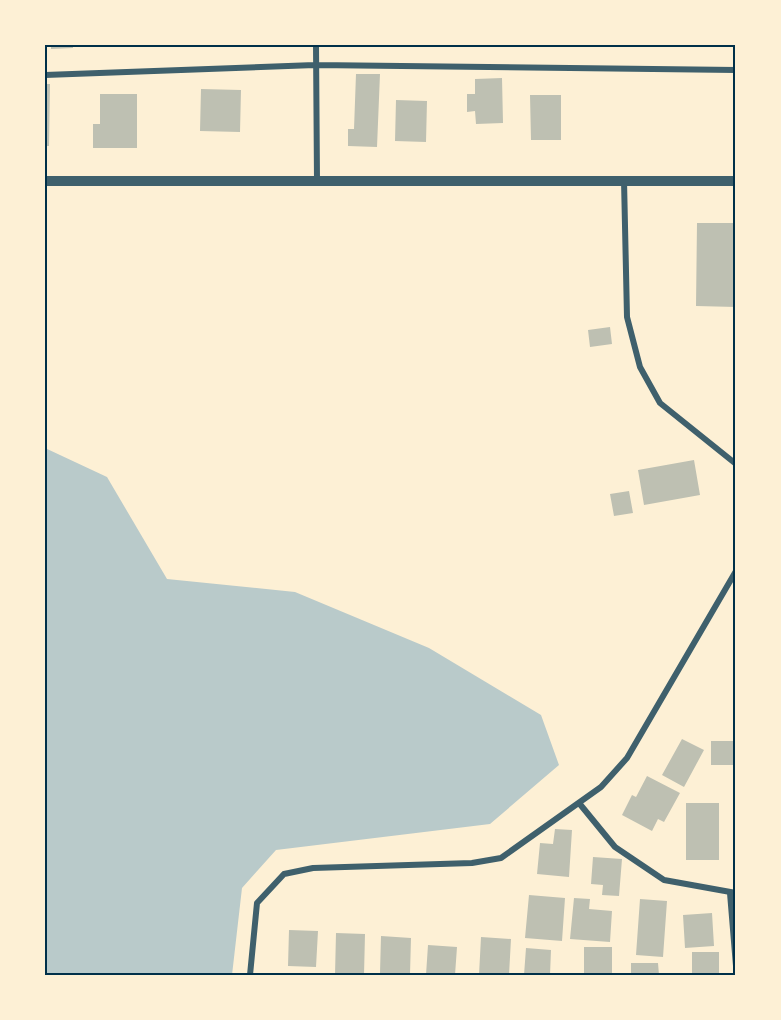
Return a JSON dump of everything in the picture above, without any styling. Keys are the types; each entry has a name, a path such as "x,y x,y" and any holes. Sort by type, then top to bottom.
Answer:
{"street":[{"path":"316,45 317,181"},
{"path":"45,75 315,65 736,70"},
{"path":"624,180 627,317 640,367 660,403 736,464"},
{"path":"45,181 736,181"},
{"path":"250,975 257,903 284,874 313,868 472,863 501,858 602,787 627,758 736,571"},
{"path":"579,803 615,847 664,880 733,893 736,966"}],"shaded area":[{"path":"45,448 107,477 167,579 295,592 429,648 541,715 559,765 490,824 276,850 242,888 232,975 45,975"}],"building":[{"path":"51,45 73,45 73,48 51,49"},
{"path":"356,74 380,74 377,147 348,146 348,129 354,129"},
{"path":"502,78 503,123 476,124 475,111 467,112 467,94 475,94 475,79"},
{"path":"45,84 50,84 49,146 45,146"},
{"path":"201,89 241,90 240,132 200,131"},
{"path":"100,94 137,94 137,148 93,148 93,124 100,124"},
{"path":"530,95 561,95 561,140 531,140"},
{"path":"396,100 427,101 426,142 395,141"},
{"path":"697,223 736,223 736,307 696,306"},
{"path":"610,327 612,344 590,347 588,330"},
{"path":"694,460 700,495 644,505 638,470"},
{"path":"629,491 633,513 614,516 610,494"},
{"path":"682,739 704,750 684,787 662,775"},
{"path":"711,741 736,741 736,765 711,765"},
{"path":"647,776 680,793 664,822 658,819 652,831 622,815 632,795 636,797"},
{"path":"686,803 719,803 719,860 686,860"},
{"path":"555,829 572,830 569,877 537,874 540,843 553,844"},
{"path":"593,857 622,859 619,896 602,895 603,885 591,884"},
{"path":"529,895 565,898 562,941 525,938"},
{"path":"574,898 590,899 589,909 612,911 610,942 570,939"},
{"path":"640,899 667,901 663,957 636,955"},
{"path":"712,913 714,946 685,948 683,915"},
{"path":"289,930 318,931 316,967 288,966"},
{"path":"336,933 365,934 364,975 335,975"},
{"path":"381,936 411,938 410,974 380,973"},
{"path":"481,937 511,939 509,975 479,975"},
{"path":"428,945 457,947 455,975 426,975"},
{"path":"584,947 612,947 612,975 584,975"},
{"path":"526,948 551,950 550,975 524,975"},
{"path":"692,952 719,952 719,975 692,975"},
{"path":"631,963 658,963 659,975 631,975"}]}
